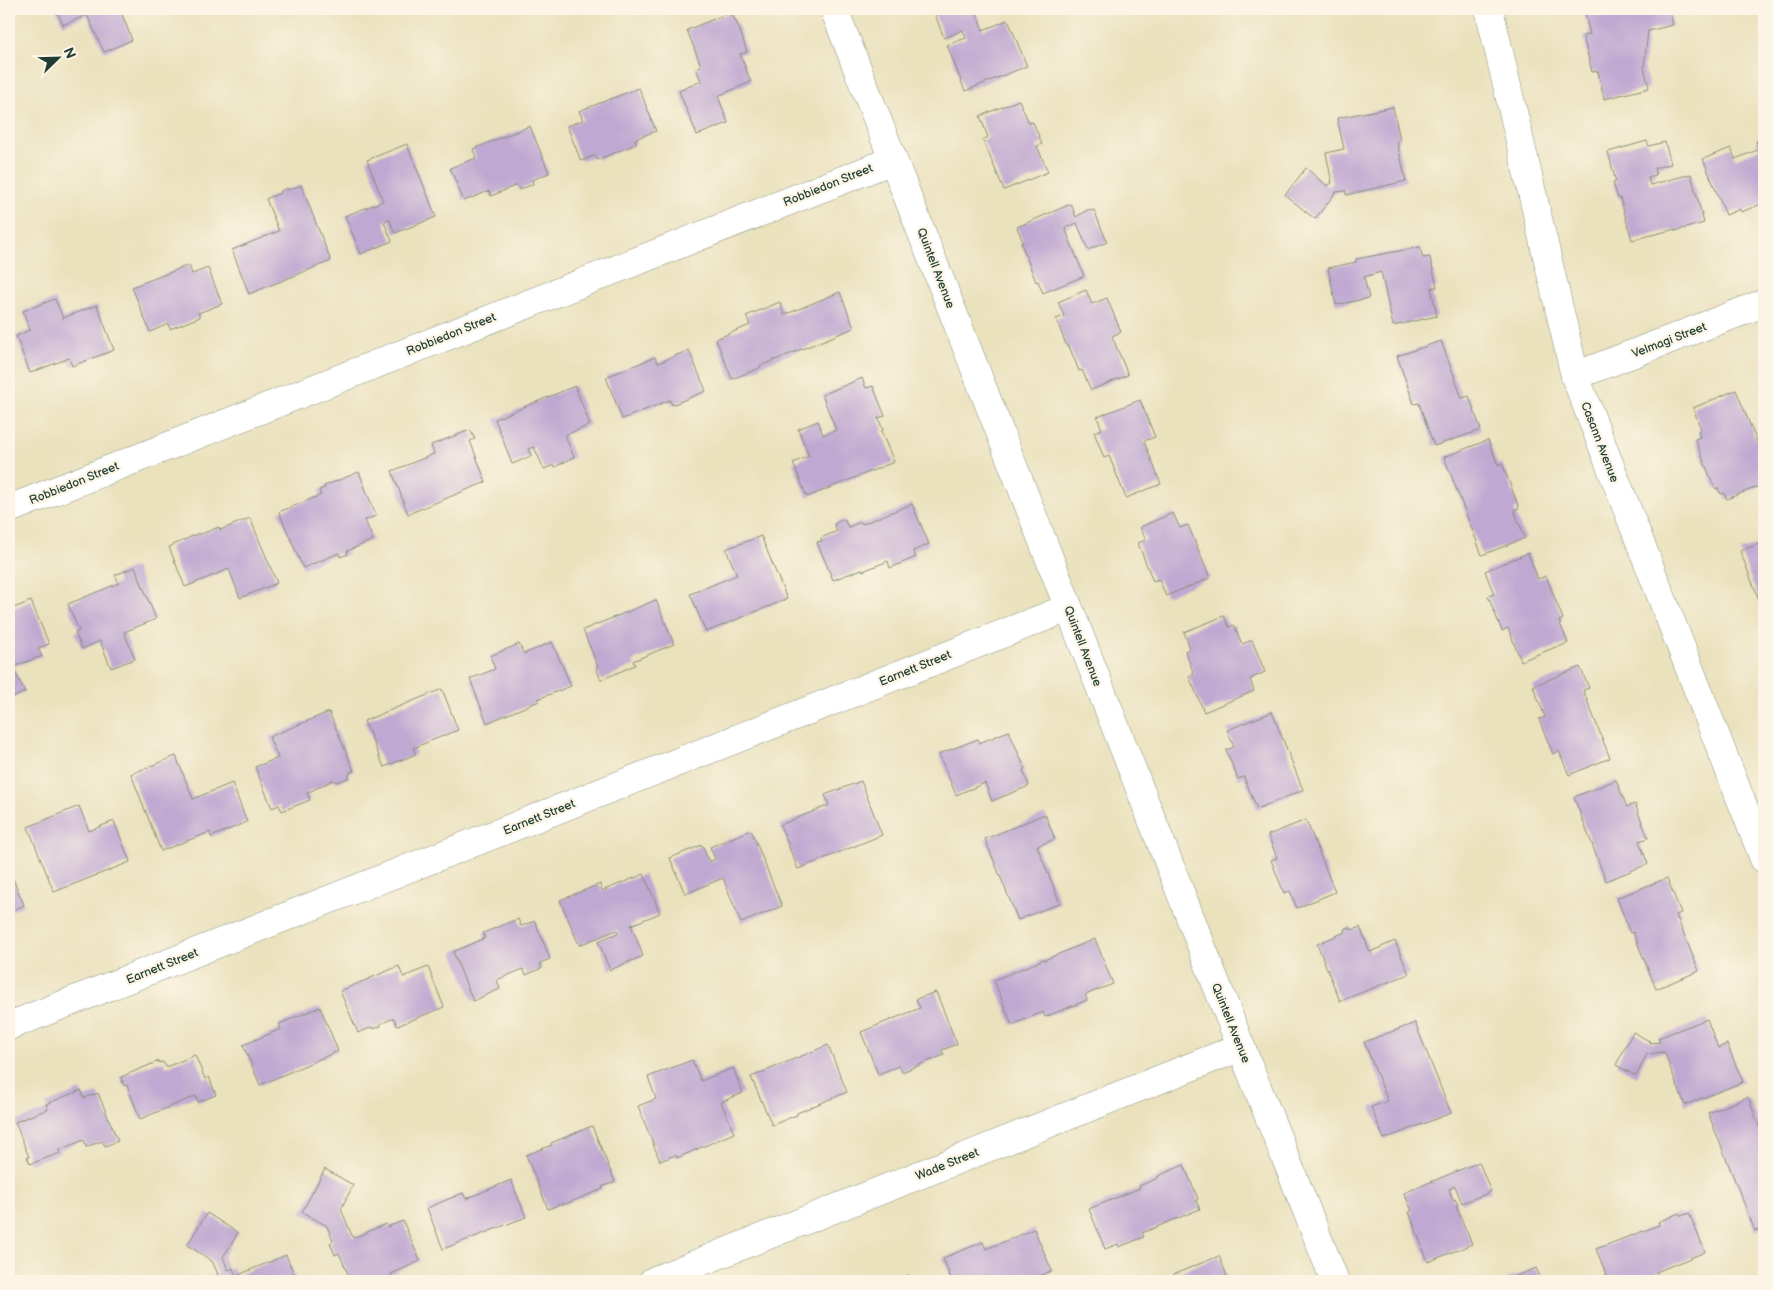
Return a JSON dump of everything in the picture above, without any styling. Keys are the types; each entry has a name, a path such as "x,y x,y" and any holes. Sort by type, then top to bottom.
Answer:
{"street":[{"name":"Quintell Avenue","path":"834,9 1241,1047 1336,1281"},
{"name":"Casann Avenue","path":"1489,9 1575,376 1764,859"},
{"name":"Robbiedon Street","path":"9,509 893,160"},
{"name":"Velmagi Street","path":"1575,376 1764,303"},
{"name":"Earnett Street","path":"9,1026 1068,608"},
{"name":"Wade Street","path":"654,1281 1241,1047"}],"building":[{"path":"56,9 120,9 132,40 104,52 87,15 63,25"},
{"path":"933,9 975,9 983,30 1008,20 1027,66 965,91 947,45 966,38 963,30 944,38"},
{"path":"1669,9 1673,25 1648,31 1644,67 1649,88 1604,99 1598,71 1592,72 1583,36 1590,34 1584,10"},
{"path":"731,12 747,52 740,54 751,82 718,96 728,123 697,135 679,91 701,81 696,68 701,66 687,30"},
{"path":"639,88 656,131 635,139 636,144 597,160 596,155 581,161 567,126 583,120 579,111"},
{"path":"1019,100 1029,123 1033,122 1042,144 1037,146 1048,172 1004,190 983,140 988,137 980,116"},
{"path":"1393,107 1400,140 1397,141 1406,181 1346,195 1346,191 1336,192 1315,219 1285,195 1306,168 1327,186 1332,183 1326,153 1344,149 1337,118"},
{"path":"530,126 549,173 532,180 533,184 519,190 517,185 491,196 489,191 464,201 450,168 476,158 473,149"},
{"path":"1764,138 1764,203 1741,212 1740,209 1726,215 1703,159 1731,148 1735,159 1760,149 1756,141"},
{"path":"1647,141 1649,146 1665,142 1671,164 1654,168 1656,175 1648,177 1650,185 1691,174 1704,223 1632,240 1620,198 1618,198 1613,183 1616,182 1608,152"},
{"path":"407,144 436,217 395,233 389,219 384,222 392,241 361,254 345,216 383,201 367,160"},
{"path":"301,185 331,261 249,294 232,250 279,231 266,199 287,188 288,190"},
{"path":"1071,204 1076,217 1089,209 1090,211 1094,210 1107,242 1088,250 1077,223 1065,228 1084,276 1043,293 1038,281 1036,282 1017,227"},
{"path":"1420,247 1423,258 1430,257 1437,287 1431,288 1437,316 1393,326 1381,272 1364,277 1369,298 1336,305 1328,268 1356,262 1356,259"},
{"path":"189,265 192,274 208,268 222,304 198,313 200,317 170,329 168,324 150,332 132,287"},
{"path":"1086,290 1092,304 1107,298 1121,332 1112,336 1128,375 1091,390 1082,370 1079,371 1069,346 1067,347 1056,319 1064,316 1058,302"},
{"path":"840,292 854,328 732,379 716,339 750,325 746,316 780,302 784,315"},
{"path":"55,299 63,318 97,305 114,350 72,366 69,358 30,373 16,336 30,330 23,311"},
{"path":"1441,341 1462,398 1469,396 1481,430 1434,446 1419,403 1414,404 1397,356"},
{"path":"689,350 706,391 672,405 670,400 622,419 606,377 655,357 658,363"},
{"path":"862,378 866,388 873,386 885,416 878,418 883,430 881,431 894,462 807,497 793,463 809,456 798,429 818,421 823,435 836,430 822,395"},
{"path":"575,386 590,425 565,435 574,457 555,467 554,465 544,469 534,447 528,449 531,456 512,464 495,419"},
{"path":"1736,390 1764,459 1764,484 1727,499 1718,488 1715,489 1695,439 1700,437 1698,431 1701,429 1693,408"},
{"path":"1140,400 1155,437 1144,441 1161,484 1126,498 1109,456 1104,458 1094,432 1102,429 1097,417"},
{"path":"470,430 475,439 470,441 486,482 408,514 392,471 434,454 431,445"},
{"path":"1488,440 1498,465 1502,463 1519,508 1514,510 1525,538 1482,555 1444,457"},
{"path":"359,472 376,516 365,520 373,540 347,551 348,554 340,557 339,553 303,568 279,512 321,495 319,490 325,488 324,486"},
{"path":"912,504 929,544 913,551 916,557 890,568 888,561 833,580 817,542 822,541 821,538 837,531 834,524 844,519 848,527 861,522 862,524"},
{"path":"1173,513 1180,528 1188,525 1210,578 1166,596 1159,579 1153,581 1138,543 1146,540 1140,527"},
{"path":"250,518 277,583 240,598 229,569 185,587 169,547 199,533 199,535 219,527 220,530"},
{"path":"761,536 787,599 706,632 690,594 737,575 726,549"},
{"path":"1764,542 1764,612 1740,551"},
{"path":"1528,553 1538,579 1546,576 1563,619 1559,621 1568,643 1521,661 1508,628 1502,631 1488,596 1494,594 1485,571"},
{"path":"135,567 156,619 124,632 135,659 111,668 100,641 82,649 75,633 79,631 68,604 119,583 115,575"},
{"path":"656,600 674,644 633,661 635,665 601,680 596,668 598,667 583,630"},
{"path":"31,601 49,644 38,648 42,656 13,667 25,692 9,699 9,610"},
{"path":"1224,616 1229,627 1234,625 1242,644 1252,640 1265,672 1250,679 1254,691 1204,712 1189,676 1194,674 1185,651 1190,648 1184,632"},
{"path":"552,642 571,686 487,723 470,679 495,669 490,656 519,644 524,654"},
{"path":"1580,667 1589,688 1583,690 1610,758 1569,775 1559,751 1553,754 1543,730 1539,719 1545,717 1533,686"},
{"path":"442,689 458,730 413,748 416,754 384,767 364,721"},
{"path":"329,712 354,771 350,772 348,778 337,782 333,780 307,793 310,800 282,811 279,805 272,808 255,767 278,758 269,737"},
{"path":"1272,712 1303,790 1257,809 1244,777 1238,779 1226,750 1234,747 1227,730"},
{"path":"1009,731 1025,769 1023,770 1029,786 992,801 985,783 956,795 939,754 978,739 979,743"},
{"path":"176,756 193,799 232,783 247,822 211,837 210,832 161,851 131,774"},
{"path":"1616,780 1627,807 1635,804 1648,838 1639,841 1648,864 1606,881 1574,797"},
{"path":"861,781 882,835 798,869 780,825 829,805 825,795"},
{"path":"79,806 89,831 114,821 130,862 54,892 28,827"},
{"path":"1045,814 1055,839 1037,846 1060,903 1018,920 985,839"},
{"path":"1306,820 1335,892 1297,908 1290,891 1284,893 1271,860 1277,858 1268,835"},
{"path":"751,830 782,906 741,923 723,878 685,894 670,858 702,845 709,862 715,859 710,847"},
{"path":"9,863 13,874 11,874 24,905 9,912"},
{"path":"644,874 660,913 631,925 643,956 610,970 598,941 618,933 617,930 579,945 560,900 600,884 602,891"},
{"path":"1667,878 1681,913 1676,915 1699,971 1656,989 1633,932 1630,933 1617,898"},
{"path":"518,919 521,926 535,921 550,959 540,963 542,968 526,975 523,969 497,980 500,989 473,1001 453,952 485,938 483,933"},
{"path":"1350,927 1352,930 1360,927 1370,952 1395,941 1409,974 1340,1001 1317,944 1345,932 1344,929"},
{"path":"1095,939 1113,984 1085,995 1087,1000 1045,1017 1043,1012 1012,1025 994,980"},
{"path":"399,966 403,977 428,967 444,1007 397,1026 394,1018 374,1029 373,1027 358,1033 340,991"},
{"path":"936,992 957,1044 942,1050 944,1055 902,1072 899,1066 878,1074 861,1032 920,1008 916,999"},
{"path":"320,1007 338,1051 260,1085 243,1045 281,1029 279,1024"},
{"path":"1707,1019 1718,1048 1727,1044 1743,1082 1685,1105 1664,1052 1647,1054 1636,1076 1616,1065 1633,1032 1650,1043 1660,1042 1658,1038"},
{"path":"1415,1023 1451,1113 1384,1139 1371,1107 1388,1101 1364,1042"},
{"path":"828,1045 847,1092 772,1125 751,1077"},
{"path":"195,1055 205,1079 209,1077 216,1095 198,1102 196,1096 140,1119 127,1085 124,1086 121,1077 159,1061 159,1063 163,1062 166,1067"},
{"path":"692,1060 701,1081 733,1068 743,1093 721,1102 734,1133 677,1158 676,1155 660,1161 638,1106 656,1099 648,1077"},
{"path":"81,1090 84,1098 98,1093 118,1141 105,1146 102,1141 86,1147 84,1140 59,1150 60,1153 30,1164 15,1122 48,1109 46,1104"},
{"path":"1748,1097 1764,1139 1764,1228 1755,1231 1708,1113"},
{"path":"592,1126 615,1182 602,1187 603,1189 548,1209 526,1155"},
{"path":"1479,1162 1491,1192 1462,1203 1455,1186 1449,1189 1453,1200 1455,1199 1458,1205 1456,1206 1472,1244 1428,1262 1409,1212 1412,1211 1404,1193"},
{"path":"1184,1165 1198,1199 1196,1200 1200,1209 1142,1233 1144,1237 1119,1247 1118,1244 1105,1249 1089,1209 1140,1188 1139,1186 1158,1178 1158,1176"},
{"path":"325,1169 353,1185 341,1209 353,1238 386,1224 387,1227 403,1221 420,1261 380,1281 351,1281 339,1253 335,1255 330,1243 333,1241 327,1226 302,1212"},
{"path":"511,1180 526,1217 443,1249 427,1208 463,1193 466,1199"},
{"path":"207,1213 238,1233 223,1257 228,1270 233,1268 236,1276 286,1255 297,1281 217,1281 215,1276 218,1274 212,1261 187,1245"},
{"path":"1679,1213 1681,1216 1689,1213 1705,1252 1656,1272 1660,1279 1654,1281 1609,1281 1596,1249 1659,1225 1658,1222"},
{"path":"1034,1229 1052,1271 1027,1281 952,1281 943,1258 983,1242 986,1249"},
{"path":"1219,1256 1229,1281 1175,1281 1172,1275"},
{"path":"1536,1268 1542,1281 1503,1281"},
{"path":"908,1275 911,1281 893,1281"}]}
